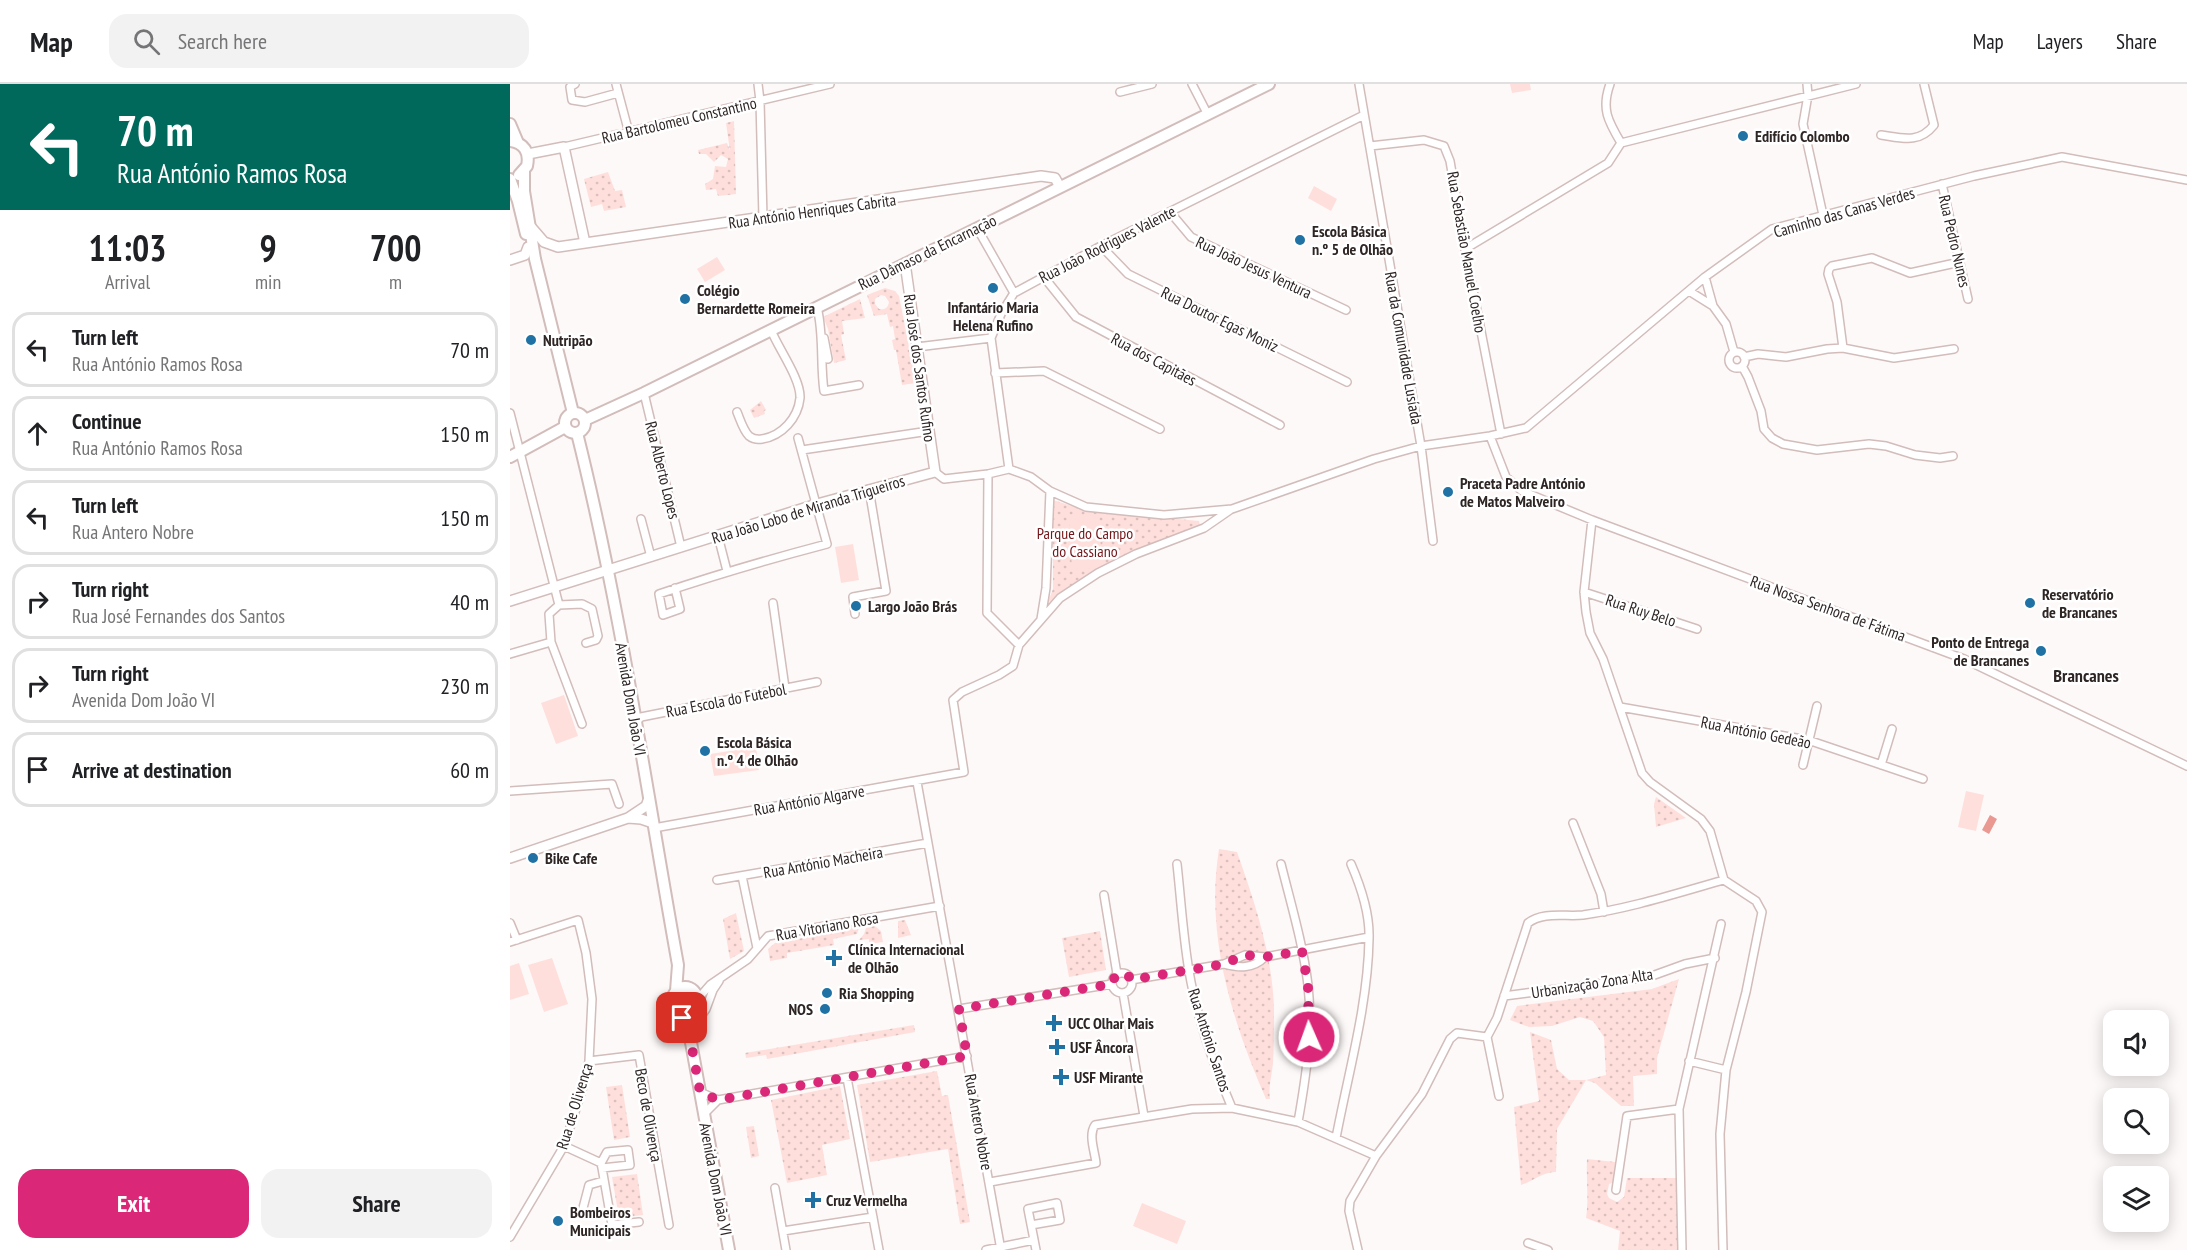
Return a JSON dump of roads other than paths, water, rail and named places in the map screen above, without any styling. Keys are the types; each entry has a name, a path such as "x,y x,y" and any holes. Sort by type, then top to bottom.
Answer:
{"main road":[{"name":"Rua Dâmaso da Encarnação","path":"585,420 1269,84"},
{"path":"510,124 514,142 528,154 529,160 524,171 524,191 535,259 573,413"},
{"path":"524,171 510,178 518,201 528,246 535,259"},
{"path":"573,413 582,415 585,420 583,430 577,433 570,432 565,427 566,418 573,413"},
{"path":"515,454 565,427"},
{"name":"Avenida Dom João VI","path":"577,433 608,571 636,718 678,965 676,991"},
{"name":"Avenida Dom João VI","path":"678,965 690,988"},
{"path":"681,988 690,988 696,995 696,1003 686,1010 680,1009 674,1001 676,991 681,988"},
{"name":"Avenida Dom João VI","path":"691,1034 696,1003"},
{"name":"Avenida Dom João VI","path":"680,1009 691,1034 729,1250"}],"street":[{"path":"575,84 570,87 572,100 585,102 618,93"},
{"path":"616,84 629,133"},
{"path":"758,84 763,218"},
{"name":"Rua Bartolomeu Constantino","path":"528,154 629,133 830,84"},
{"path":"1120,92 1152,84"},
{"path":"1192,84 1208,115"},
{"name":"Rua da Comunidade Lusíada","path":"1359,84 1421,446 1433,541"},
{"path":"1610,84 1605,98 1606,109 1610,126 1621,143"},
{"path":"1807,84 1808,95 1803,124 1823,215"},
{"path":"1465,249 1608,163 1621,143 1856,84"},
{"path":"1881,135 1907,139 1926,135 1934,125 1924,84"},
{"name":"Rua João Rodrigues Valente","path":"1009,469 991,338 1000,314 1014,293 1101,246 1364,115"},
{"name":"Rua Sebastião Manuel Coelho","path":"1370,146 1424,140 1444,146 1450,161 1502,434"},
{"path":"564,147 585,243"},
{"name":"Caminho das Canas Verdes","path":"1232,509 1352,466 1421,446 1502,434 1526,428 1706,277 1772,229 1942,184 2062,157 2187,180"},
{"name":"Rua António Henriques Cabrita","path":"531,227 543,242 558,247 1041,177 1055,178 1060,187"},
{"name":"Rua Pedro Nunes","path":"1942,184 1968,298"},
{"name":"Rua João Jesus Ventura","path":"1170,212 1191,237 1346,310"},
{"path":"977,228 1014,293"},
{"path":"510,260 525,255 528,246"},
{"name":"Rua Doutor Egas Moniz","path":"1101,246 1128,274 1347,382"},
{"path":"1843,348 1837,302 1828,274 1832,266 1872,258 1910,273 1960,262"},
{"name":"Rua José dos Santos Rufino","path":"905,263 935,472"},
{"name":"Rua dos Capitães","path":"1043,276 1076,317 1280,425"},
{"path":"1706,277 1713,306"},
{"path":"1689,291 1713,306 1726,324 1734,352"},
{"path":"818,307 820,367 824,391 858,385"},
{"path":"737,412 750,437 757,440 780,433 795,414 800,397 799,389 771,330"},
{"path":"820,330 828,358"},
{"path":"917,347 991,338"},
{"path":"1744,357 1758,354 1786,357 1843,348 1894,358 1954,349"},
{"path":"1734,352 1739,352 1744,357 1742,366 1761,411 1764,429 1772,438 1783,444 1817,450 1869,444 1886,446 1915,455 1940,458 1953,456"},
{"path":"1734,352 1730,356 1730,364 1734,367 1742,366"},
{"path":"995,373 1044,371 1160,429"},
{"name":"Rua Alberto Lopes","path":"644,393 681,547"},
{"path":"510,413 515,454 559,605"},
{"path":"802,450 929,430"},
{"name":"Rua Nossa Senhora de Fátima","path":"1490,436 1506,477 1522,491 1592,520 1964,659 2187,766"},
{"path":"675,588 727,571 827,544 798,438"},
{"path":"1009,469 1031,477 1050,491 1086,507 1164,515 1232,509"},
{"name":"Rua João Lobo de Miranda Trigueiros","path":"510,601 869,489 935,472 944,479 1009,469"},
{"path":"988,474 987,613 1019,645 1060,598 1098,573 1136,554 1204,528 1232,509"},
{"path":"855,614 853,597 886,591 869,489"},
{"path":"1041,619 1046,588 1050,491"},
{"path":"641,519 651,557"},
{"path":"1592,520 1584,592 1590,633 1603,659 1642,773 1650,782 1701,819 1710,831 1724,880 1756,901 1762,912 1746,992 1726,1070 1720,1134 1723,1250"},
{"path":"718,536 727,571"},
{"name":"Rua Ruy Belo","path":"1584,592 1697,629"},
{"path":"773,603 785,688"},
{"path":"582,724 552,642 549,614 559,605 582,604 592,609 598,636 586,644"},
{"path":"510,654 552,642"},
{"name":"Rua António Algarve","path":"654,826 964,772 953,700 962,692 1013,666 1019,645"},
{"name":"Rua Escola do Futebol","path":"636,718 817,682"},
{"path":"1803,765 1817,706"},
{"name":"Rua António Gedeão","path":"1620,707 1809,740 1923,779"},
{"path":"1881,765 1892,729"},
{"name":"Rua Antero Nobre","path":"917,782 1001,1249"},
{"path":"510,791 612,784 619,804"},
{"path":"510,858 628,818 646,806 649,798"},
{"path":"628,818 641,819 654,826"},
{"path":"1573,823 1601,894 1604,912"},
{"name":"Rua António Macheira","path":"717,880 928,843"},
{"name":"Rua António Santos","path":"1177,864 1189,970 1205,1038 1232,1108"},
{"path":"1281,864 1308,986 1309,1037 1298,1122"},
{"path":"1335,1138 1365,982 1369,937 1359,882 1351,864"},
{"name":"Rua Vitoriano Rosa","path":"742,876 757,948"},
{"path":"1499,1096 1487,1037 1497,1018 1528,923 1533,920 1604,912 1647,903 1724,880"},
{"path":"1104,895 1117,974 1112,984"},
{"name":"Rua Vitoriano Rosa","path":"757,948 768,936 939,906"},
{"name":"Rua de Olivença","path":"510,1237 564,1146 589,1061 592,999 586,953 578,920 514,941"},
{"path":"510,923 514,941"},
{"path":"1682,1250 1679,1109 1721,924"},
{"path":"1131,980 1224,964 1245,955 1265,957 1369,937"},
{"path":"696,1003 710,985 747,959 757,948"},
{"path":"1224,964 1246,967 1260,962 1265,957"},
{"name":"Urbanização Zona Alta","path":"1504,996 1649,977 1684,964 1715,958"},
{"path":"1117,974 1127,975 1131,980 1131,987 1123,993"},
{"path":"691,1034 706,1009 720,978"},
{"path":"959,1009 1112,984"},
{"path":"1112,984 1114,989 1123,993"},
{"path":"1123,993 1144,1116"},
{"path":"1358,1250 1349,1211 1350,1201 1376,1156 1422,1094 1450,1039 1457,1033 1487,1037"},
{"name":"Beco de Olivença","path":"589,1061 639,1055 669,1225"},
{"path":"700,1092 718,1100 967,1056"},
{"path":"1689,1061 1726,1070"},
{"path":"847,1078 879,1250"},
{"path":"704,1114 718,1100"},
{"path":"990,1182 1096,1163 1092,1134 1095,1125 1192,1109 1232,1108 1298,1122 1376,1156"},
{"path":"1616,1190 1627,1116 1679,1109"},
{"path":"564,1146 602,1166 612,1226 639,1222"},
{"path":"583,1208 589,1185 603,1180"},
{"path":"775,1188 786,1250"},
{"path":"1031,1225 1060,1220 1057,1203 1028,1209 1031,1225 1036,1250"},
{"path":"783,1231 873,1217"},
{"path":"986,1250 1001,1249 1034,1240"},
{"path":"1528,1243 1548,1250"}],"place":[{"name":"Edifício Colombo","path":"1743,136"},
{"name":"Escola Básica n.º 5 de Olhão","path":"1300,240"},
{"name":"Infantário Maria Helena Rufino","path":"993,288"},
{"name":"Colégio Bernardette Romeira","path":"685,299"},
{"name":"Nutripão","path":"531,340"},
{"name":"Praceta Padre António de Matos Malveiro","path":"1448,492"},
{"name":"Reservatório de Brancanes","path":"2030,603"},
{"name":"Largo João Brás","path":"856,606"},
{"name":"Ponto de Entrega de Brancanes","path":"2041,651"},
{"name":"Escola Básica n.º 4 de Olhão","path":"705,751"},
{"name":"Bike Cafe","path":"533,858"},
{"name":"Clínica Internacional de Olhão","path":"834,958"},
{"name":"Ria Shopping","path":"827,993"},
{"name":"NOS","path":"825,1009"},
{"name":"UCC Olhar Mais","path":"1054,1023"},
{"name":"USF Âncora","path":"1057,1047"},
{"name":"USF Mirante","path":"1061,1077"},
{"name":"Cruz Vermelha","path":"813,1200"},
{"name":"Bombeiros Municipais","path":"558,1221"}],"district":[{"name":"Brancanes","path":"2086,675"}],"park label":[{"name":"Parque do Campo do Cassiano","path":"1085,542"}]}
